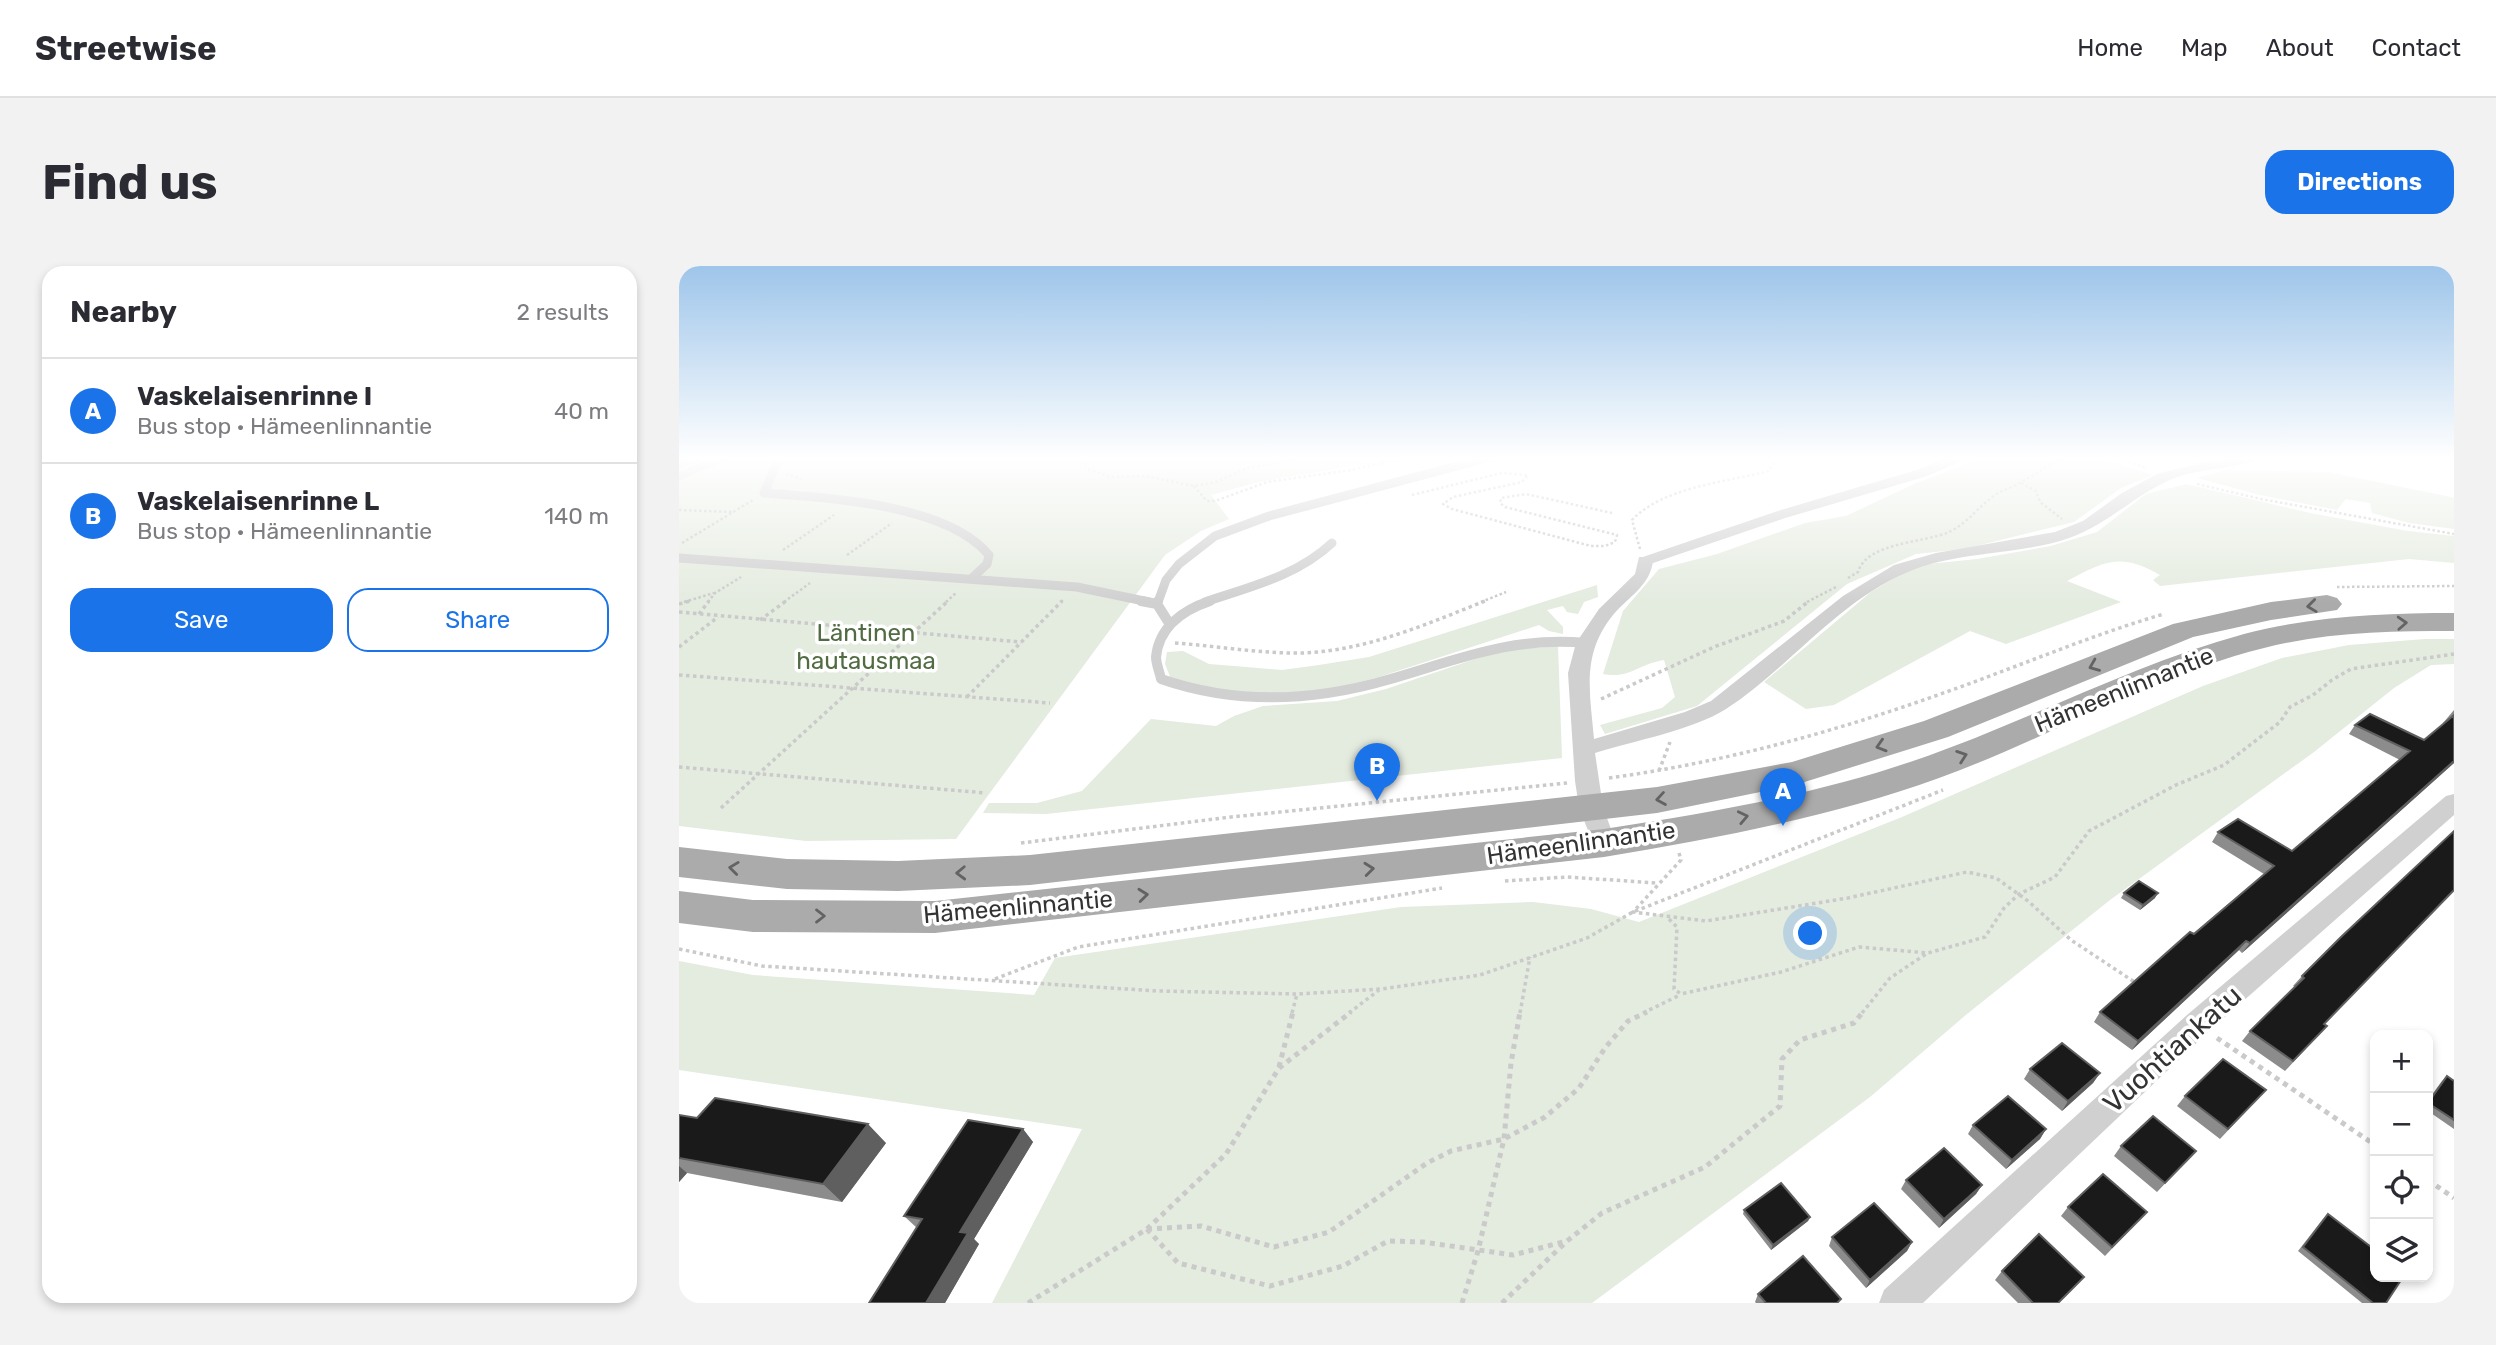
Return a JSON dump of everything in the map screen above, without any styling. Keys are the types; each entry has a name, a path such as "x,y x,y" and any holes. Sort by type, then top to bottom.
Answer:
{"main road":[{"name":"Hämeenlinnantie","path":"679,906 753,916 935,917 1597,825 1657,800 1795,773 1937,729 2184,630 2271,611 2343,602 2454,601"},
{"name":"Hämeenlinnantie","path":"679,862 787,874 898,876 1030,870 1597,825 1670,833 1827,799 1966,755 2230,647 2307,630 2358,625 2454,622"}],"street":[{"path":"1584,748 1692,717 1718,705 1861,589 1896,571 1938,557 2041,541 2080,529 2100,519 2115,506"},
{"path":"1597,825 1584,748 1578,673 1586,643 1605,612 1643,575 1645,561"},
{"name":"Vuohtiankatu","path":"1897,1303 2197,1024 2454,802"}],"lane":[{"path":"879,506 923,519 982,544 989,555 986,564 972,578"},
{"path":"1157,604 1166,580 1179,564 1215,536 1269,516 1305,506"},
{"path":"1645,561 1809,506"},
{"path":"1332,543 1316,558 1286,574 1194,606 1169,623 1156,658 1161,679 1202,693 1227,698 1307,696 1345,690 1508,644 1536,639 1586,643"},
{"path":"679,558 1077,587 1157,604 1169,623"}],"path":[{"path":"679,545 742,506"},
{"path":"1448,506 1591,546 1605,546 1615,542 1616,535 1603,530 1503,506"},
{"path":"1582,506 1612,513"},
{"path":"1645,506 1632,520 1634,536 1645,561"},
{"path":"1580,708 1714,648 1784,621 1810,600 1855,573 1871,554 1948,532 1984,506"},
{"path":"2046,506 2056,516 2080,529"},
{"path":"2302,506 2454,534"},
{"path":"679,510 733,512"},
{"path":"721,808 972,578"},
{"path":"967,697 1077,587"},
{"path":"1163,643 1209,645 1252,653 1325,651 1415,628 1506,592"},
{"path":"679,604 715,593"},
{"path":"679,612 1021,642"},
{"path":"679,647 718,617"},
{"path":"1502,1303 1567,1241 1602,1213 1705,1167 1748,1134 1780,1106 1782,1059 1800,1040 1854,1023 1890,978 1928,953 1985,937 2004,908 2019,894 2055,877 2088,831 2176,785 2224,765 2280,722 2290,708 2351,669 2454,654"},
{"path":"679,675 1050,703"},
{"path":"679,767 986,793"},
{"path":"1678,850 1681,860 1633,912 1706,921 1848,898 1967,872 1996,877 2071,940 2140,986"},
{"path":"1501,881 1567,877 1657,883"},
{"path":"991,981 1078,947 1447,887"},
{"path":"1667,918 1677,927 1674,989 1681,994"},
{"path":"1147,1228 1201,1226 1274,1247 1329,1231 1427,1163 1451,1151 1504,1139 1545,1118 1579,1088 1605,1048 1628,1021 1681,994 1781,972 1859,947 1928,953"},
{"path":"1462,1303 1478,1251 1504,1139 1511,1063 1530,957"},
{"path":"1279,1068 1381,989"},
{"path":"1028,1303 1147,1228 1226,1154 1279,1068 1297,994"},
{"path":"2197,1024 2370,1142"},
{"path":"2433,1183 2454,1198"},
{"path":"1147,1228 1178,1263 1270,1286 1343,1266 1388,1241 1423,1242 1513,1255 1567,1241"}],"green space":[{"name":"Läntinen hautausmaa","path":"679,506 1220,506 1229,519 1201,531 1165,555 956,839 806,841 679,826"},
{"path":"1866,506 2096,506 2074,522 1964,549 1916,554 1847,584 1697,706 1605,734 1600,725 1662,708 1675,697 1664,660 1627,673 1603,674 1623,611 1659,569 1717,554 1805,523 1846,516"},
{"path":"2130,506 2282,506 2408,531 2454,536 2454,563 2409,559 2160,586 2153,580 2160,575 2134,563 2113,562 2092,568 2067,581 2121,602 2006,644 1970,631 1834,705 1806,709 1764,682 1871,592 1907,570 1928,564 1977,559 2051,546 2097,532"},
{"path":"2318,506 2340,506 2337,510"},
{"path":"2371,506 2454,506 2454,529 2409,523 2372,513"},
{"path":"1597,585 1598,597 1584,602 1578,614 1567,612 1563,606 1547,610 1563,627 1563,634 1549,631 1539,625 1379,677 1322,692 1278,696 1224,693 1171,679 1165,664 1167,652 1183,651 1209,664 1282,670 1369,657"},
{"path":"2454,639 2454,664 2431,665 2394,688 2314,752 2110,900 1967,1014 1870,1097 1592,1303 992,1303 1082,1129 679,1070 679,961 753,975 1034,995 1055,958 1401,907 1533,902 1591,909 1639,922 1902,817 2203,686 2282,658 2349,645"},
{"path":"1558,646 1562,758 1046,814 983,813 989,803 1037,803 1082,791 1151,719 1216,726 1234,716 1263,706 1337,701 1386,689 1502,650"}],"building":[{"path":"2370,714 2424,740 2454,715 2454,761 2250,943 2246,941 2138,1041 2100,1012 2190,932 2194,934 2274,866 2218,832 2238,819 2292,851 2410,751 2355,725"},
{"path":"2454,831 2454,890 2324,1024 2327,1026 2293,1061 2250,1031 2341,937"},
{"path":"2139,881 2158,893 2143,905 2124,893"},
{"path":"2062,1043 2100,1073 2068,1101 2030,1069"},
{"path":"2223,1059 2266,1090 2228,1129 2185,1096"},
{"path":"2447,1076 2454,1081 2454,1120 2433,1106 2433,1096"},
{"path":"2008,1096 2046,1129 2012,1160 1973,1125"},
{"path":"715,1098 868,1124 823,1184 679,1158 679,1115 697,1118"},
{"path":"2153,1116 2196,1151 2165,1183 2121,1146"},
{"path":"968,1120 1023,1129 960,1232 968,1233 926,1303 869,1303 922,1219 904,1216"},
{"path":"1944,1148 1982,1185 1944,1219 1906,1180"},
{"path":"2103,1174 2147,1212 2112,1247 2068,1207"},
{"path":"1781,1183 1810,1217 1773,1245 1744,1210"},
{"path":"1874,1203 1912,1242 1870,1280 1832,1237"},
{"path":"2328,1214 2370,1246 2370,1282 2400,1282 2386,1303 2373,1303 2303,1247"},
{"path":"2039,1234 2084,1277 2058,1303 2033,1303 2002,1271"},
{"path":"1803,1256 1841,1299 1837,1303 1766,1303 1758,1294"}],"place":[{"name":"Vaskelaisenrinne L","path":"1377,801"},
{"name":"Vaskelaisenrinne I","path":"1783,826"}]}
